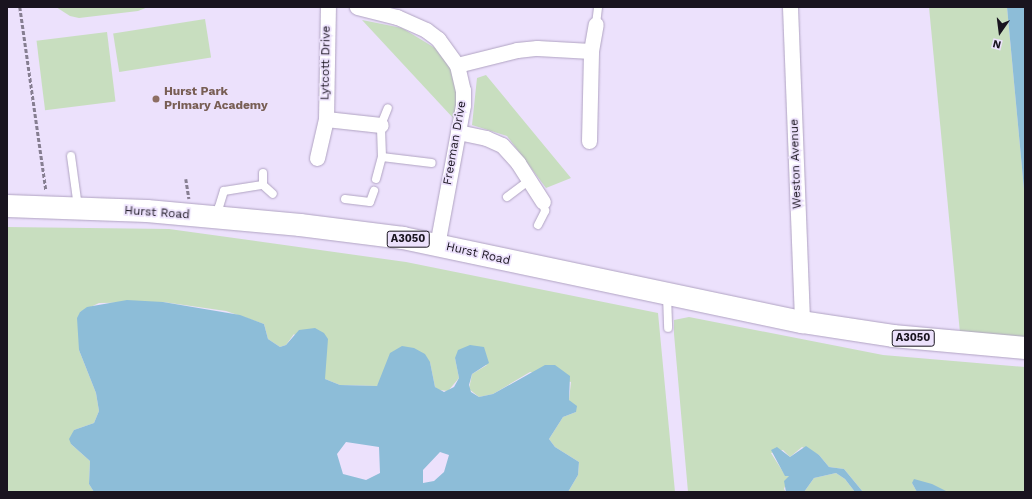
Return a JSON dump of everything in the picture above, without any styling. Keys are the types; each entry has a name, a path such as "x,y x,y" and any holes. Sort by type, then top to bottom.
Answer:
{"main road":[{"name":"Hurst Road","path":"7,206 78,208 221,218 403,238 802,322"},
{"name":"A3050","path":"802,322 893,336 1025,348"}],"street":[{"name":"Lytcott Drive","path":"317,158 326,119 328,7"},
{"name":"Freeman Drive","path":"357,7 399,12 438,39 458,65 463,90 458,132 437,245"},
{"name":"Weston Avenue","path":"790,7 802,322"},
{"path":"589,141 591,51 596,24"},
{"path":"458,65 517,50 537,48 591,51"},
{"path":"326,119 381,125"},
{"path":"458,132 486,138 502,145 543,202"}],"lane":[{"path":"596,24 598,7"},
{"path":"376,179 382,157 381,125 388,108"},
{"path":"71,156 78,208"},
{"path":"382,157 432,163"},
{"path":"263,173 263,185 273,194"},
{"path":"507,197 528,181"},
{"path":"221,218 219,207 224,191 263,185"},
{"path":"345,199 370,202 374,191"},
{"path":"538,225 545,211 543,202"},
{"path":"667,294 668,328"}],"path":[{"path":"20,7 46,190"},
{"path":"186,179 189,201"}],"green space":[{"path":"56,7 148,7 138,11 79,18 70,16"},
{"path":"929,7 1007,7 1025,200 1025,338 960,333"},
{"path":"205,19 211,58 119,72 113,34"},
{"path":"362,20 402,28 435,48 450,68 458,98 454,119"},
{"path":"107,32 116,101 45,110 37,41"},
{"path":"486,75 571,178 546,188 507,136 472,125 477,78"},
{"path":"7,227 169,229 406,262 658,313 675,492 568,492 578,475 579,462 555,447 549,439 563,417 576,412 569,400 571,382 530,372 493,394 479,397 469,389 472,374 487,365 455,358 459,378 448,391 439,390 435,387 430,362 379,383 377,386 340,385 325,379 325,373 294,334 286,345 280,347 268,339 264,324 226,311 163,302 99,303 80,312 79,350 96,393 99,411 94,423 74,430 71,444 90,461 89,484 94,492 7,492"},
{"path":"689,317 883,355 1025,367 1025,492 948,492 912,483 917,492 863,492 844,469 829,467 819,455 802,447 790,457 783,450 771,453 785,475 789,476 784,489 786,492 688,492 674,320"},
{"path":"836,473 845,479 855,492 804,492 814,478"}],"water":[{"path":"1007,7 1025,7 1025,200"},
{"path":"127,300 163,302 240,315 264,324 268,339 280,347 286,345 299,330 315,328 324,333 328,339 325,379 340,385 377,386 390,353 402,346 414,348 425,354 430,362 435,387 444,392 454,387 459,378 455,358 458,350 470,345 484,347 489,363 472,374 469,385 471,392 479,397 493,394 545,365 555,365 570,376 569,400 577,406 576,412 563,417 549,439 555,447 579,462 578,475 568,492 94,492 89,484 90,461 71,444 69,439 74,430 94,423 99,411 96,393 79,350 77,318 80,312 87,307","holes":["346,442 379,447 380,473 366,480 343,474 337,454","440,452 449,455 444,472 434,481 423,483 423,470"]},
{"path":"806,446 819,455 829,467 844,469 863,492 855,492 845,479 836,473 814,478 804,492 786,492 784,481 789,476 785,476 771,450 777,447 790,457"},
{"path":"914,479 932,484 948,492 917,492 912,483"}],"place":[{"name":"Hurst Park Primary Academy","path":"156,99"}]}
